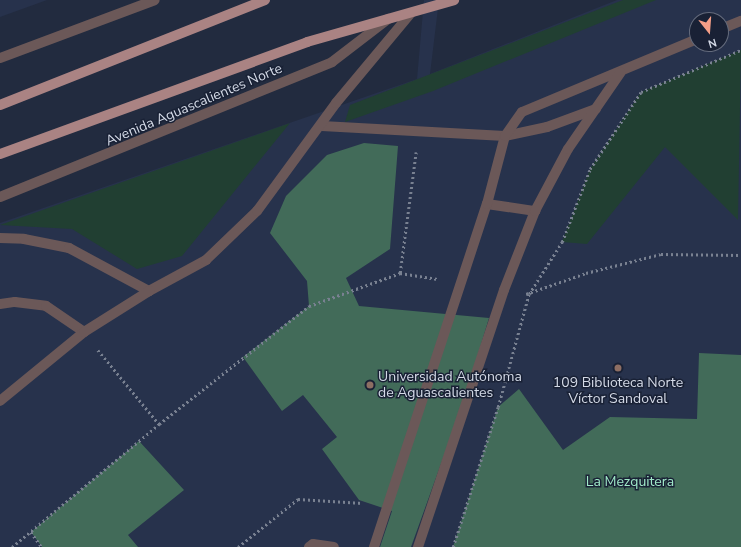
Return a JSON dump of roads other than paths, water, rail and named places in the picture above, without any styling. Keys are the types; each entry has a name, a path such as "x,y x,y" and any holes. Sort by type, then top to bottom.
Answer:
{"main road":[{"path":"0,104 265,0"},
{"name":"Avenida Aguascalientes Norte","path":"0,154 307,42 454,0"}],"street":[{"path":"0,58 155,0"},
{"path":"0,401 84,332 149,291 206,260 257,211 411,13"},
{"name":"Avenida Aguascalientes Norte","path":"0,197 332,62 388,20"},
{"path":"729,26 741,21"},
{"path":"374,547 487,204 505,136 522,112 689,42"},
{"path":"418,547 504,290 535,211 568,149 621,72"},
{"path":"322,126 505,136 547,127 596,109"},
{"path":"487,204 535,211"},
{"path":"0,238 24,239 69,248 149,291"},
{"path":"0,304 15,302 46,306 84,332"},
{"path":"309,547 313,544 334,547"}],"place":[{"name":"109 Biblioteca Norte Víctor Sandoval","path":"618,368"},
{"name":"Universidad Autónoma de Aguascalientes","path":"370,385"}],"park label":[{"name":"La Mezquitera","path":"630,482"}]}
